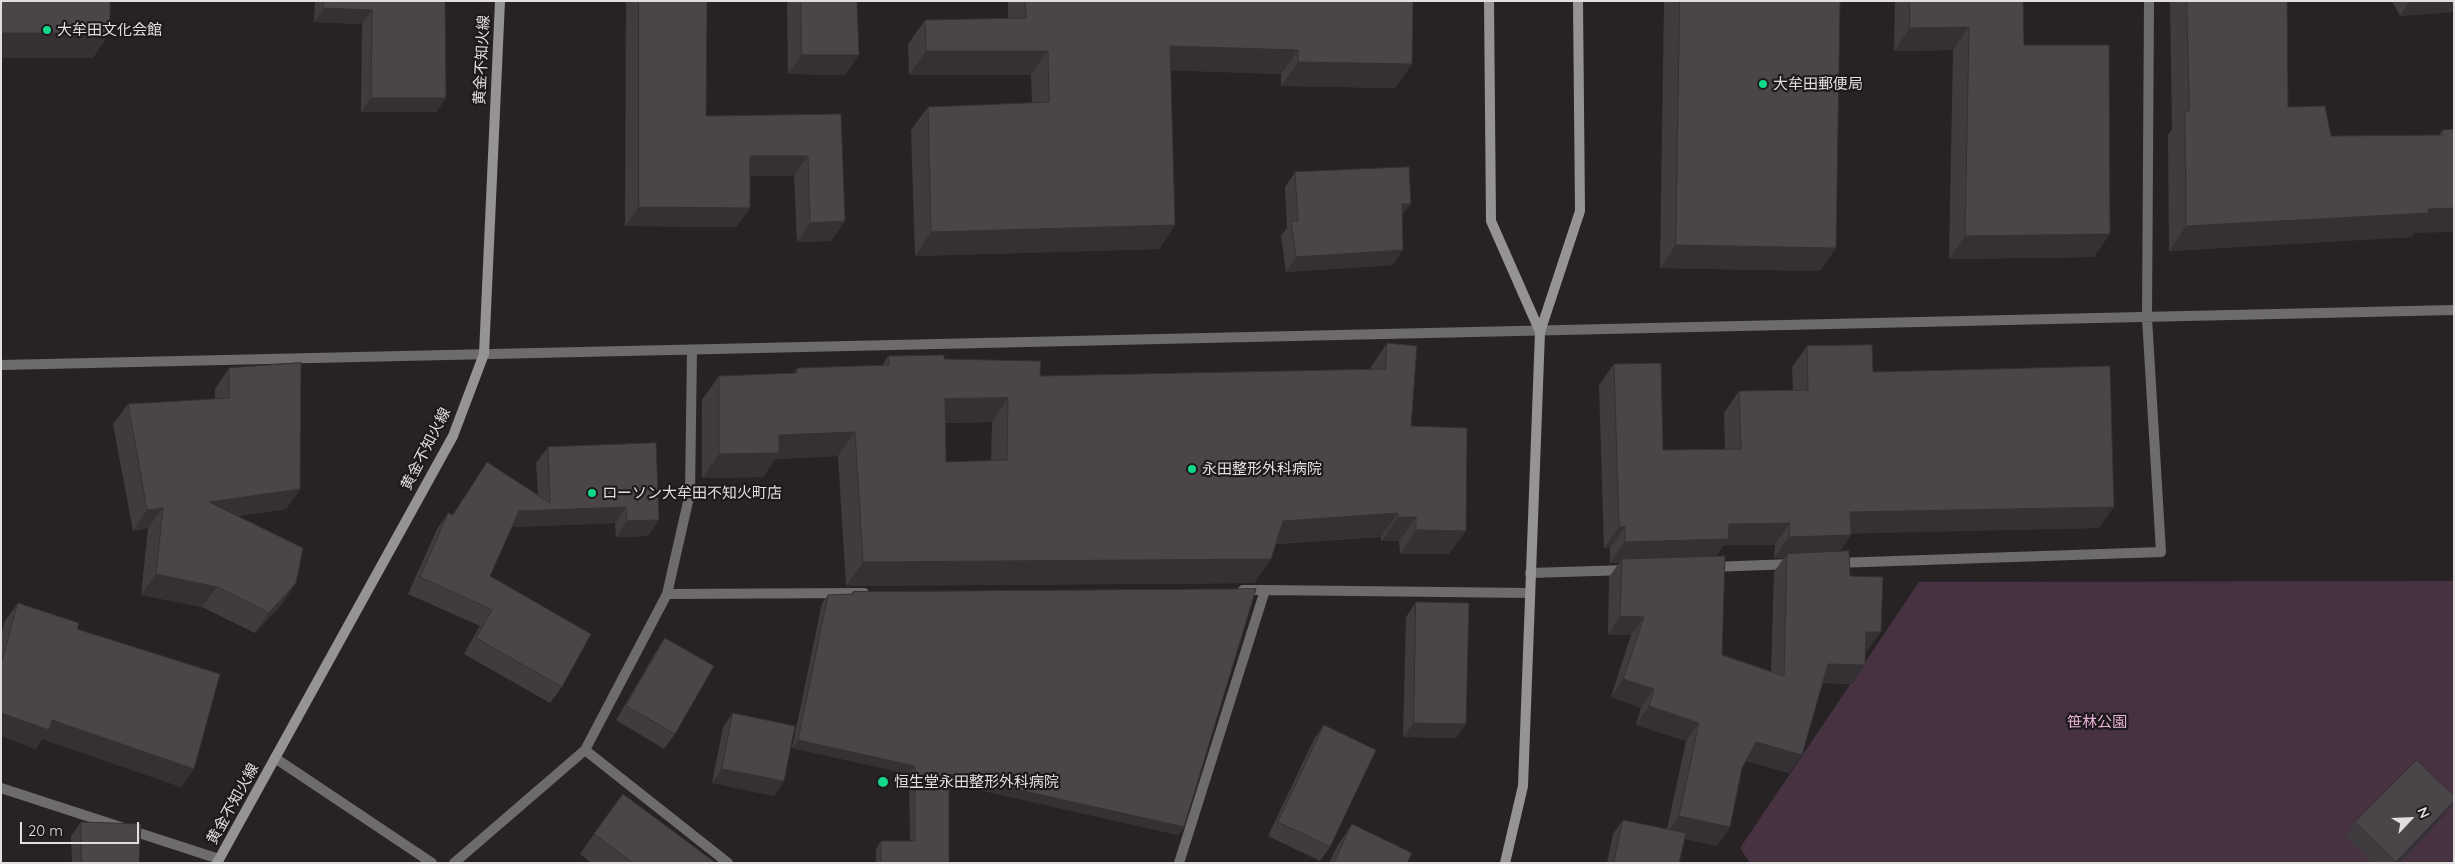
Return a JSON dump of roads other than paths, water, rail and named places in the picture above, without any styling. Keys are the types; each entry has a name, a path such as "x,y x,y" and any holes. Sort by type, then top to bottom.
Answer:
{"street":[{"name":"黄金不知火線","path":"218,861 453,436 484,354 500,1"},
{"path":"1489,1 1491,221 1540,332"},
{"path":"1505,863 1523,786 1540,332 1580,211 1578,1"},
{"path":"1826,563 2161,552 2147,318 2149,1"},
{"path":"1,365 1540,332 2454,310"},
{"path":"454,863 585,750 667,594 690,493 692,350"},
{"path":"1698,567 1806,564"},
{"path":"1530,573 1638,569"},
{"path":"1235,590 1530,593"},
{"path":"1179,863 1265,590"},
{"path":"667,594 876,593"},
{"path":"585,750 728,863"},
{"path":"275,758 432,863"},
{"path":"1,788 218,861"}],"place":[{"name":"大牟田文化会館","path":"47,30"},
{"name":"大牟田郵便局","path":"1763,84"},
{"name":"永田整形外科病院","path":"1192,469"},
{"name":"ローソン大牟田不知火町店","path":"592,493"},
{"name":"恒生堂永田整形外科病院","path":"883,782"}],"park label":[{"name":"笹林公園","path":"2097,722"}]}
